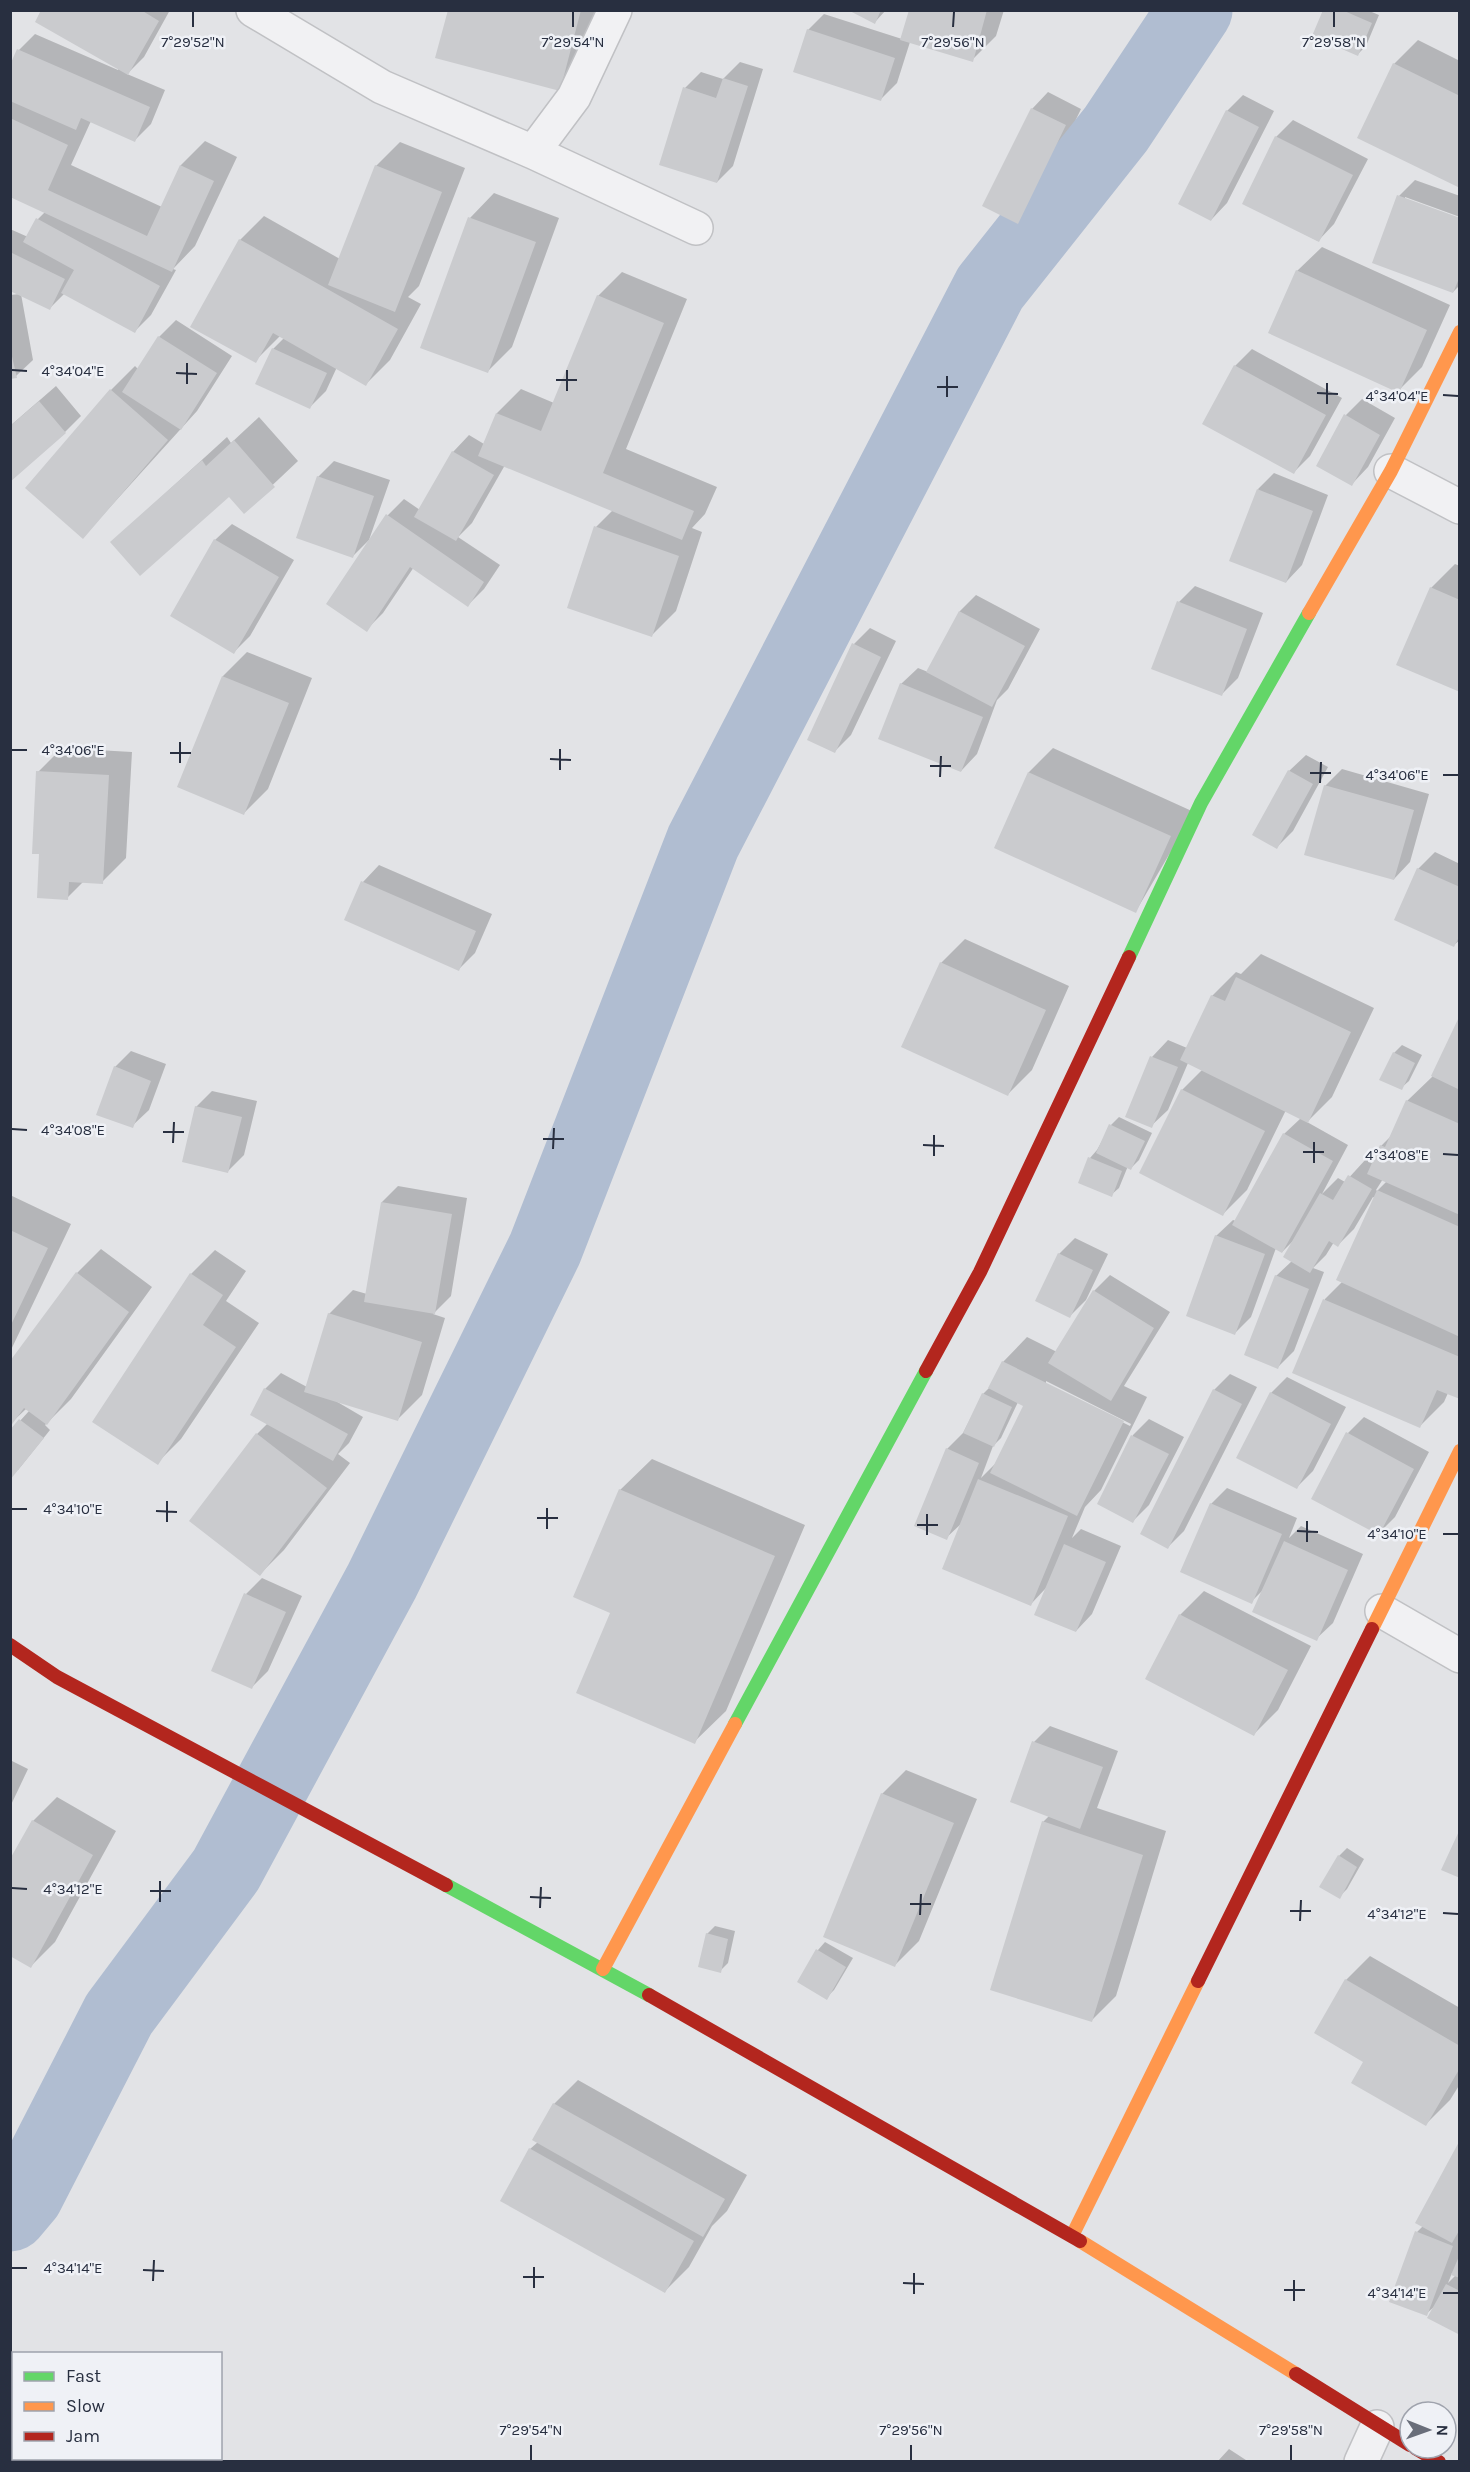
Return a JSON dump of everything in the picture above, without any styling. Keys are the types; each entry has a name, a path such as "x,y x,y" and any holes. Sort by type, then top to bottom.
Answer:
{"street":[{"path":"253,10 381,87 533,152 696,228"},
{"path":"533,152 574,97 615,10"},
{"path":"603,1969 980,1272 1201,803 1390,471 1460,332"},
{"path":"1390,471 1460,507"},
{"path":"1072,2236 1460,1451"},
{"path":"1382,1611 1460,1656"},
{"path":"10,1646 57,1677 603,1969 1072,2236 1398,2438"},
{"path":"1361,2462 1377,2427"}],"building":[{"path":"41,10 141,10 159,21 128,75 35,22"},
{"path":"448,10 581,10 560,91 435,58"},
{"path":"848,10 881,10 875,24"},
{"path":"909,10 987,10 973,62 900,40"},
{"path":"1323,10 1342,10 1372,23 1358,56 1312,36"},
{"path":"807,29 895,58 881,101 793,72"},
{"path":"17,49 150,107 135,142 81,118 76,130 10,101 10,65"},
{"path":"1393,63 1460,96 1460,188 1357,138"},
{"path":"723,78 748,86 717,183 659,165 683,87 716,98"},
{"path":"1031,108 1066,125 1018,224 982,206"},
{"path":"1226,110 1259,127 1211,221 1178,204"},
{"path":"10,118 68,145 48,190 147,236 180,165 214,181 172,272 10,197"},
{"path":"1275,136 1353,175 1319,242 1242,204"},
{"path":"375,165 442,192 395,312 328,285"},
{"path":"1397,195 1460,218 1460,276 1453,293 1372,263"},
{"path":"468,217 536,242 488,373 420,348"},
{"path":"36,218 160,286 135,333 61,293 74,270 23,242"},
{"path":"239,239 398,329 366,386 273,333 256,363 190,327"},
{"path":"10,252 65,279 50,310 10,291"},
{"path":"1296,270 1427,330 1399,393 1268,333"},
{"path":"597,295 664,323 603,473 694,511 682,540 478,456 496,413 541,431"},
{"path":"158,336 217,373 181,430 122,392"},
{"path":"10,348 17,378 10,379"},
{"path":"272,348 327,373 310,409 255,384"},
{"path":"1234,365 1326,415 1294,474 1202,424"},
{"path":"110,389 168,440 83,539 25,488"},
{"path":"39,401 66,433 10,482 10,426"},
{"path":"1344,414 1380,435 1352,486 1316,466"},
{"path":"234,440 275,487 244,514 229,497 140,576 110,542 202,460 206,466"},
{"path":"452,451 494,475 456,541 414,517"},
{"path":"317,476 374,496 353,558 296,538"},
{"path":"1257,489 1313,511 1286,583 1229,561"},
{"path":"386,514 484,582 468,607 410,567 367,632 326,604"},
{"path":"594,526 679,556 652,637 567,608"},
{"path":"214,539 279,577 234,654 170,616"},
{"path":"1430,587 1460,600 1460,692 1396,665"},
{"path":"1177,601 1247,629 1222,696 1151,669"},
{"path":"959,611 1025,646 992,707 926,672"},
{"path":"852,643 881,657 835,753 807,740"},
{"path":"222,676 289,703 244,815 177,787"},
{"path":"900,683 983,717 961,772 878,739"},
{"path":"1288,770 1313,784 1277,849 1252,835"},
{"path":"36,771 109,775 103,884 69,882 68,900 37,898 39,854 32,854"},
{"path":"1028,772 1171,836 1136,913 994,848"},
{"path":"1324,785 1414,810 1394,880 1304,855"},
{"path":"1417,868 1460,887 1460,935 1454,947 1394,920"},
{"path":"361,881 476,931 459,971 344,920"},
{"path":"940,962 1046,1010 1008,1096 901,1047"},
{"path":"1236,977 1351,1032 1308,1123 1180,1060 1211,995 1225,1001"},
{"path":"1460,1015 1460,1090 1431,1076"},
{"path":"1393,1052 1415,1063 1402,1090 1379,1080"},
{"path":"1150,1056 1178,1067 1152,1128 1125,1117"},
{"path":"114,1066 151,1081 133,1128 96,1115"},
{"path":"1181,1089 1265,1131 1223,1216 1139,1173"},
{"path":"1406,1100 1460,1124 1460,1215 1367,1174 1380,1145 1385,1147"},
{"path":"195,1106 242,1117 228,1173 182,1162"},
{"path":"1109,1124 1145,1141 1131,1170 1096,1153"},
{"path":"1283,1133 1333,1161 1282,1253 1232,1225"},
{"path":"1088,1157 1122,1171 1112,1197 1078,1183"},
{"path":"1348,1175 1372,1189 1338,1247 1329,1241 1310,1273 1283,1257 1320,1193 1333,1200"},
{"path":"1377,1190 1460,1227 1460,1337 1336,1280"},
{"path":"381,1202 452,1214 435,1314 364,1302"},
{"path":"10,1230 48,1248 10,1327"},
{"path":"1215,1235 1265,1254 1235,1335 1186,1316"},
{"path":"1058,1253 1093,1270 1070,1318 1035,1301"},
{"path":"76,1272 129,1312 47,1425 24,1408 10,1427 10,1361"},
{"path":"190,1273 223,1295 203,1325 236,1347 158,1465 92,1422"},
{"path":"1275,1275 1309,1289 1278,1369 1244,1355"},
{"path":"1093,1290 1154,1328 1111,1401 1048,1363"},
{"path":"1323,1299 1460,1357 1460,1399 1437,1390 1420,1428 1292,1373"},
{"path":"328,1313 422,1342 398,1421 304,1392"},
{"path":"1002,1361 1124,1421 1077,1516 990,1473 1023,1406 988,1388"},
{"path":"264,1388 348,1434 333,1461 250,1415"},
{"path":"1213,1389 1242,1404 1168,1549 1140,1534"},
{"path":"1270,1392 1331,1424 1297,1489 1236,1458"},
{"path":"982,1393 1012,1407 994,1447 963,1433"},
{"path":"19,1419 44,1438 10,1480 10,1430"},
{"path":"1346,1432 1414,1469 1379,1535 1311,1499"},
{"path":"256,1433 327,1488 260,1576 189,1521"},
{"path":"1131,1435 1169,1454 1133,1523 1097,1504"},
{"path":"946,1448 979,1463 947,1540 914,1526"},
{"path":"978,1479 1068,1516 1031,1606 942,1569"},
{"path":"619,1489 775,1556 695,1744 576,1693 610,1613 573,1597"},
{"path":"1210,1503 1282,1534 1252,1604 1180,1572"},
{"path":"1284,1541 1348,1570 1317,1641 1252,1612"},
{"path":"1064,1544 1106,1562 1076,1632 1034,1615"},
{"path":"244,1593 286,1612 252,1689 211,1671"},
{"path":"1179,1614 1288,1670 1254,1736 1145,1679"},
{"path":"1032,1741 1103,1767 1080,1829 1010,1802"},
{"path":"881,1793 954,1823 895,1967 823,1937"},
{"path":"32,1820 93,1855 31,1968 10,1956 10,1859"},
{"path":"1042,1821 1143,1855 1092,2022 990,1990"},
{"path":"1460,1829 1460,1878 1441,1870"},
{"path":"1338,1855 1357,1867 1340,1899 1319,1887"},
{"path":"706,1933 728,1939 721,1973 698,1967"},
{"path":"816,1949 846,1967 827,2000 797,1982"},
{"path":"1345,1979 1460,2046 1460,2068 1426,2126 1351,2083 1363,2062 1314,2033"},
{"path":"553,2103 725,2199 703,2237 532,2140"},
{"path":"1460,2140 1460,2229 1452,2243 1415,2223"},
{"path":"529,2148 694,2241 665,2293 500,2201"},
{"path":"1415,2231 1453,2246 1427,2316 1389,2302"},
{"path":"1460,2254 1460,2278 1451,2275"},
{"path":"1446,2284 1460,2291 1460,2335 1427,2318"}],"waterway":[{"path":"10,2214 26,2195 119,2014 226,1870 382,1581 545,1249 703,842 990,288 1116,129 1195,10"}],"traffic: fast":[{"path":"1129,957 1201,803 1309,613"},
{"path":"735,1724 926,1371"},
{"path":"446,1885 649,1995"}],"traffic: slow":[{"path":"1309,613 1391,471 1460,332"},
{"path":"1372,1629 1460,1451"},
{"path":"603,1969 735,1724"},
{"path":"1072,2236 1198,1981"},
{"path":"1080,2241 1296,2374"}],"traffic: jam":[{"path":"926,1371 980,1272 1129,957"},
{"path":"1198,1981 1372,1629"},
{"path":"10,1645 57,1677 446,1885"},
{"path":"649,1995 1080,2241"},
{"path":"1296,2374 1398,2438"}]}
